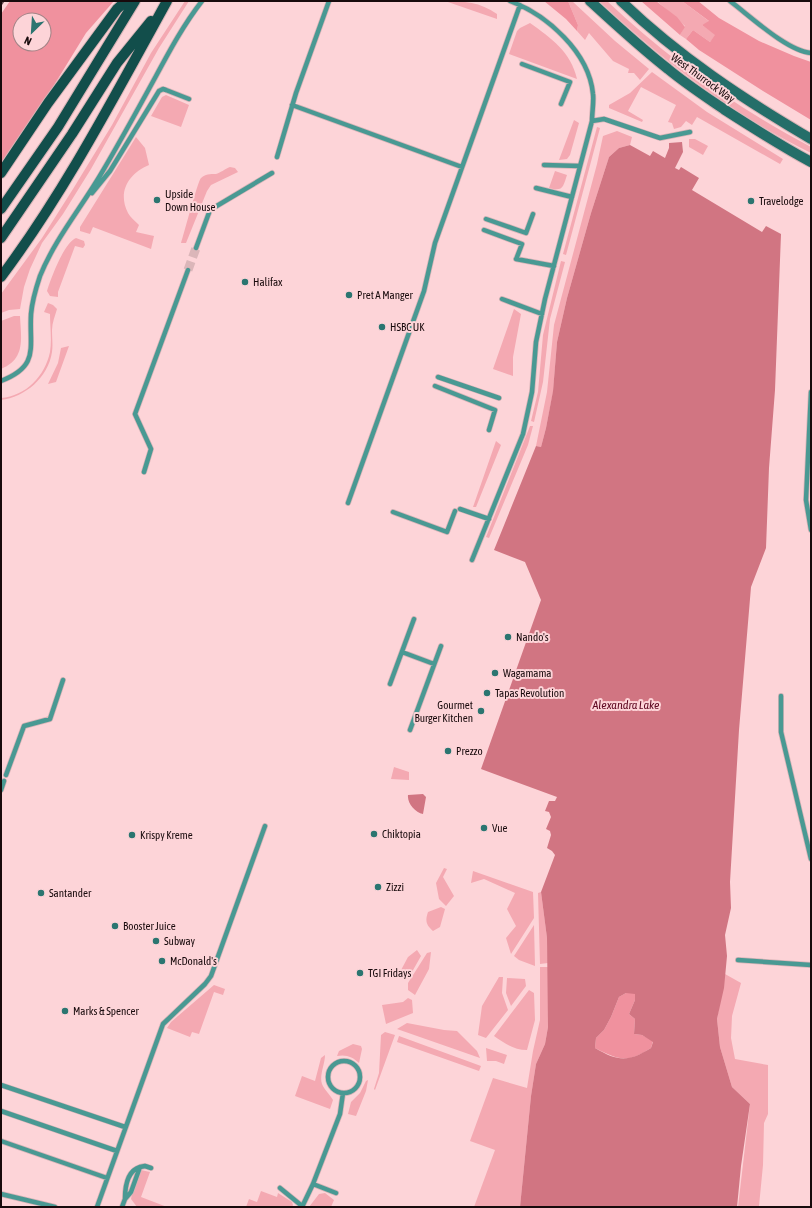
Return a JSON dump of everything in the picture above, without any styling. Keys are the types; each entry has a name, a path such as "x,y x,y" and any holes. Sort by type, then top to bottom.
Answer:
{"main road":[{"path":"1,173 48,103 117,9 126,1"},
{"path":"1,209 58,127 136,1"},
{"path":"1,238 72,134 117,63 167,1"},
{"path":"1,277 41,219 86,147 167,1"},
{"name":"West Thurrock Way","path":"590,1 645,50 692,87 788,150 811,162"},
{"name":"West Thurrock Way","path":"621,1 645,24 682,54 771,116 811,139"}],"lane":[{"path":"1,381 13,376 29,361 32,346 31,314 34,299 40,276 51,253 101,174 173,44 202,1"},
{"path":"278,158 292,105 329,1"},
{"path":"472,560 523,434 532,392 536,342 542,314 592,121 593,94 590,79 582,61 567,39 552,26 520,5 510,1"},
{"path":"730,1 791,47 803,52 811,53"},
{"path":"348,503 424,291 435,243 520,5"},
{"path":"522,64 570,82 561,104"},
{"path":"80,208 110,171 159,92 163,89 189,99"},
{"path":"292,105 462,167"},
{"path":"592,121 604,119 660,138 690,132"},
{"path":"544,165 580,166"},
{"path":"196,248 210,210 272,173"},
{"path":"536,188 572,197"},
{"path":"486,218 526,233 534,214"},
{"path":"484,230 522,244 517,258 554,266"},
{"path":"144,472 151,449 134,414 188,270"},
{"path":"502,299 542,314"},
{"path":"438,377 499,398"},
{"path":"435,386 495,410 489,430"},
{"path":"811,392 806,500 811,530"},
{"path":"460,509 489,519"},
{"path":"393,512 447,532 455,511"},
{"path":"390,684 414,619"},
{"path":"410,730 441,646"},
{"path":"402,652 434,664"},
{"path":"6,775 24,726 50,719 63,680"},
{"path":"781,696 781,732 811,859"},
{"path":"1,790 4,781"},
{"path":"97,1207 163,1024 205,984 211,976 265,826"},
{"path":"738,960 811,966"},
{"path":"344,1061 354,1066 358,1070 360,1079 354,1090 343,1093 334,1090 328,1078 330,1069 334,1065 344,1061"},
{"path":"1,1085 125,1127"},
{"path":"280,1188 302,1206 313,1184 340,1114 343,1093"},
{"path":"1,1110 117,1152"},
{"path":"1,1141 108,1178"},
{"path":"122,1207 125,1199 125,1189 135,1169 145,1166 151,1168"},
{"path":"313,1184 336,1193"},
{"path":"1,1194 55,1207"}],"shaded area":[{"path":"10,1 114,1 86,33 48,95 1,163 1,14"},
{"path":"185,1 189,1 159,48 91,169 63,214 42,243 30,269 24,287 20,309 9,310 1,313 1,294 42,238 73,189 112,125 151,53"},
{"path":"445,1 465,2 484,7 497,14 497,19"},
{"path":"544,1 568,1 578,25 577,31 566,19"},
{"path":"568,1 572,1 615,41 649,69 640,80 634,73 628,73 629,69 613,61 589,33 585,40 577,31 578,25"},
{"path":"599,1 607,1 654,43 730,99 783,132 811,147 811,153 754,122 699,85 623,23"},
{"path":"641,1 656,1 677,17 685,27 680,35"},
{"path":"657,1 682,1 710,22 702,25 716,35 710,42 693,30 686,39 680,35 685,26"},
{"path":"682,1 698,1 719,18 759,41 811,62 811,120 699,50 686,39 693,30 710,42 715,35 702,25 709,21"},
{"path":"530,23 553,40 565,53 574,69 577,79 509,54 517,31"},
{"path":"652,72 707,112 783,159 780,164 697,117 692,125 686,121 681,127 674,129 672,123 668,122 676,105 641,87 628,111 643,120 642,122 609,108 609,105 630,93"},
{"path":"166,95 189,105 181,127 151,116 162,97"},
{"path":"574,120 579,123 570,155 567,159 559,160"},
{"path":"597,127 600,128 566,255 563,254"},
{"path":"617,131 632,137 630,145 619,148 609,157 591,213 567,298 557,342 553,392 546,428 541,447 536,446 547,392 554,325 597,164 603,136"},
{"path":"136,137 145,148 149,165 142,168 131,178 127,184 124,198 128,213 139,225 136,232 154,236 151,249 93,227 90,234 80,231 80,227"},
{"path":"689,139 695,139 708,146 703,155 689,147"},
{"path":"230,167 235,168 238,172 211,185 207,191 186,243 181,243 199,181 206,175 216,174"},
{"path":"555,171 567,175 562,188 560,189 549,188"},
{"path":"76,238 84,241 85,245 83,248 75,246 58,292 58,297 50,296 47,291 58,262 71,241"},
{"path":"561,261 565,262 550,319 543,382 534,422 531,421 538,392 543,335"},
{"path":"48,303 57,309 52,327 52,352 46,370 34,385 27,390 19,395 1,400 1,398 26,389 39,377 44,369 51,347 50,314 44,312"},
{"path":"514,309 521,314 513,357 513,376 493,369"},
{"path":"14,316 20,316 20,347 15,360 1,369 1,321"},
{"path":"69,346 56,382 48,384 58,363 61,348"},
{"path":"530,426 533,426 528,445 489,538 486,537"},
{"path":"496,441 501,445 476,507 473,507"},
{"path":"394,767 409,772 409,780 391,779"},
{"path":"444,868 447,869 443,877 454,896 446,906 439,899 436,883"},
{"path":"473,871 533,892 534,918 511,954 506,938 516,926 507,909 515,893 484,879 471,883"},
{"path":"541,892 547,938 548,963 540,964 538,893"},
{"path":"441,907 445,909 440,927 433,931 427,923 428,912"},
{"path":"534,925 535,966 519,960 514,956"},
{"path":"417,950 421,956 408,979 402,977 400,972 408,957"},
{"path":"431,952 429,969 415,995 408,990 408,983 427,953"},
{"path":"540,967 548,967 548,1027 545,1044 536,1064 531,1096 520,1207 474,1207 495,1150 470,1141 493,1078 527,1088 540,1020"},
{"path":"725,974 741,983 732,1016 731,1038 735,1059 768,1065 768,1114 764,1123 763,1165 759,1206 766,1207 738,1207 750,1104 732,1087 720,1047 717,1019"},
{"path":"499,977 503,977 502,993 508,1010 486,1038 478,1035 482,1006"},
{"path":"507,978 525,979 526,986 511,1006 506,993"},
{"path":"214,985 225,989 223,995 214,992 199,1034 192,1032 190,1037 167,1028 171,1022"},
{"path":"529,990 534,993 535,1020 527,1050 522,1050 509,1046 494,1036"},
{"path":"626,993 635,993 635,1000 629,1014 635,1019 634,1034 642,1035 653,1041 651,1048 643,1053 630,1058 618,1058 595,1048 596,1038 604,1030 619,997"},
{"path":"408,998 412,1000 413,1013 386,1024 382,1005 403,1002"},
{"path":"407,1023 457,1031 477,1051 480,1058 397,1029"},
{"path":"385,1032 395,1035 375,1090 374,1089 379,1073 381,1035"},
{"path":"399,1036 481,1066 479,1071 397,1042"},
{"path":"353,1044 361,1046 362,1049 359,1063 349,1056 337,1056 339,1051"},
{"path":"486,1048 507,1055 504,1064 496,1061 487,1061"},
{"path":"325,1055 321,1081 333,1100 330,1109 295,1096 302,1076 315,1081 321,1058"},
{"path":"368,1080 366,1091 356,1116 348,1114 351,1102 360,1093"},
{"path":"141,1170 150,1172 141,1197 167,1207 137,1207 131,1199"},
{"path":"261,1191 277,1197 278,1193 292,1202 293,1205 292,1207 246,1207 249,1199 257,1202"},
{"path":"325,1193 334,1200 331,1207 309,1207 319,1194"}],"water":[{"name":"Alexandra Lake","path":"682,142 683,152 675,168 679,170 681,167 699,178 692,190 762,232 766,226 781,234 775,390 769,468 766,548 751,587 739,730 730,882 731,908 725,935 727,956 724,988 717,1019 720,1047 732,1087 750,1104 737,1207 520,1207 531,1096 536,1064 545,1044 548,1027 547,938 541,892 555,855 547,848 551,835 550,831 546,829 551,817 549,812 545,811 549,801 555,801 557,797 481,769 541,600 525,562 494,550 536,446 541,447 553,391 557,342 567,298 591,213 609,157 619,148 630,145 650,156 653,151 665,158 669,148 669,143","holes":["626,993 635,994 635,1000 629,1014 635,1019 634,1034 642,1035 653,1042 651,1048 630,1058 617,1058 603,1053 595,1048 596,1038 604,1030 619,997"]},
{"path":"423,794 426,797 423,814 412,807 408,795"}],"tunnel":[{"path":"188,270 196,248"}],"place":[{"name":"Upside Down House","path":"157,200"},
{"name":"Travelodge","path":"751,201"},
{"name":"Halifax","path":"245,282"},
{"name":"Pret A Manger","path":"349,295"},
{"name":"HSBC UK","path":"382,327"},
{"name":"Nando's","path":"508,637"},
{"name":"Wagamama","path":"495,673"},
{"name":"Tapas Revolution","path":"487,693"},
{"name":"Gourmet Burger Kitchen","path":"481,711"},
{"name":"Prezzo","path":"448,751"},
{"name":"Vue","path":"484,828"},
{"name":"Chiktopia","path":"374,834"},
{"name":"Krispy Kreme","path":"132,835"},
{"name":"Zizzi","path":"378,887"},
{"name":"Santander","path":"41,893"},
{"name":"Booster Juice","path":"115,926"},
{"name":"Subway","path":"156,941"},
{"name":"McDonald's","path":"162,961"},
{"name":"TGI Fridays","path":"360,973"},
{"name":"Marks & Spencer","path":"65,1011"}]}
